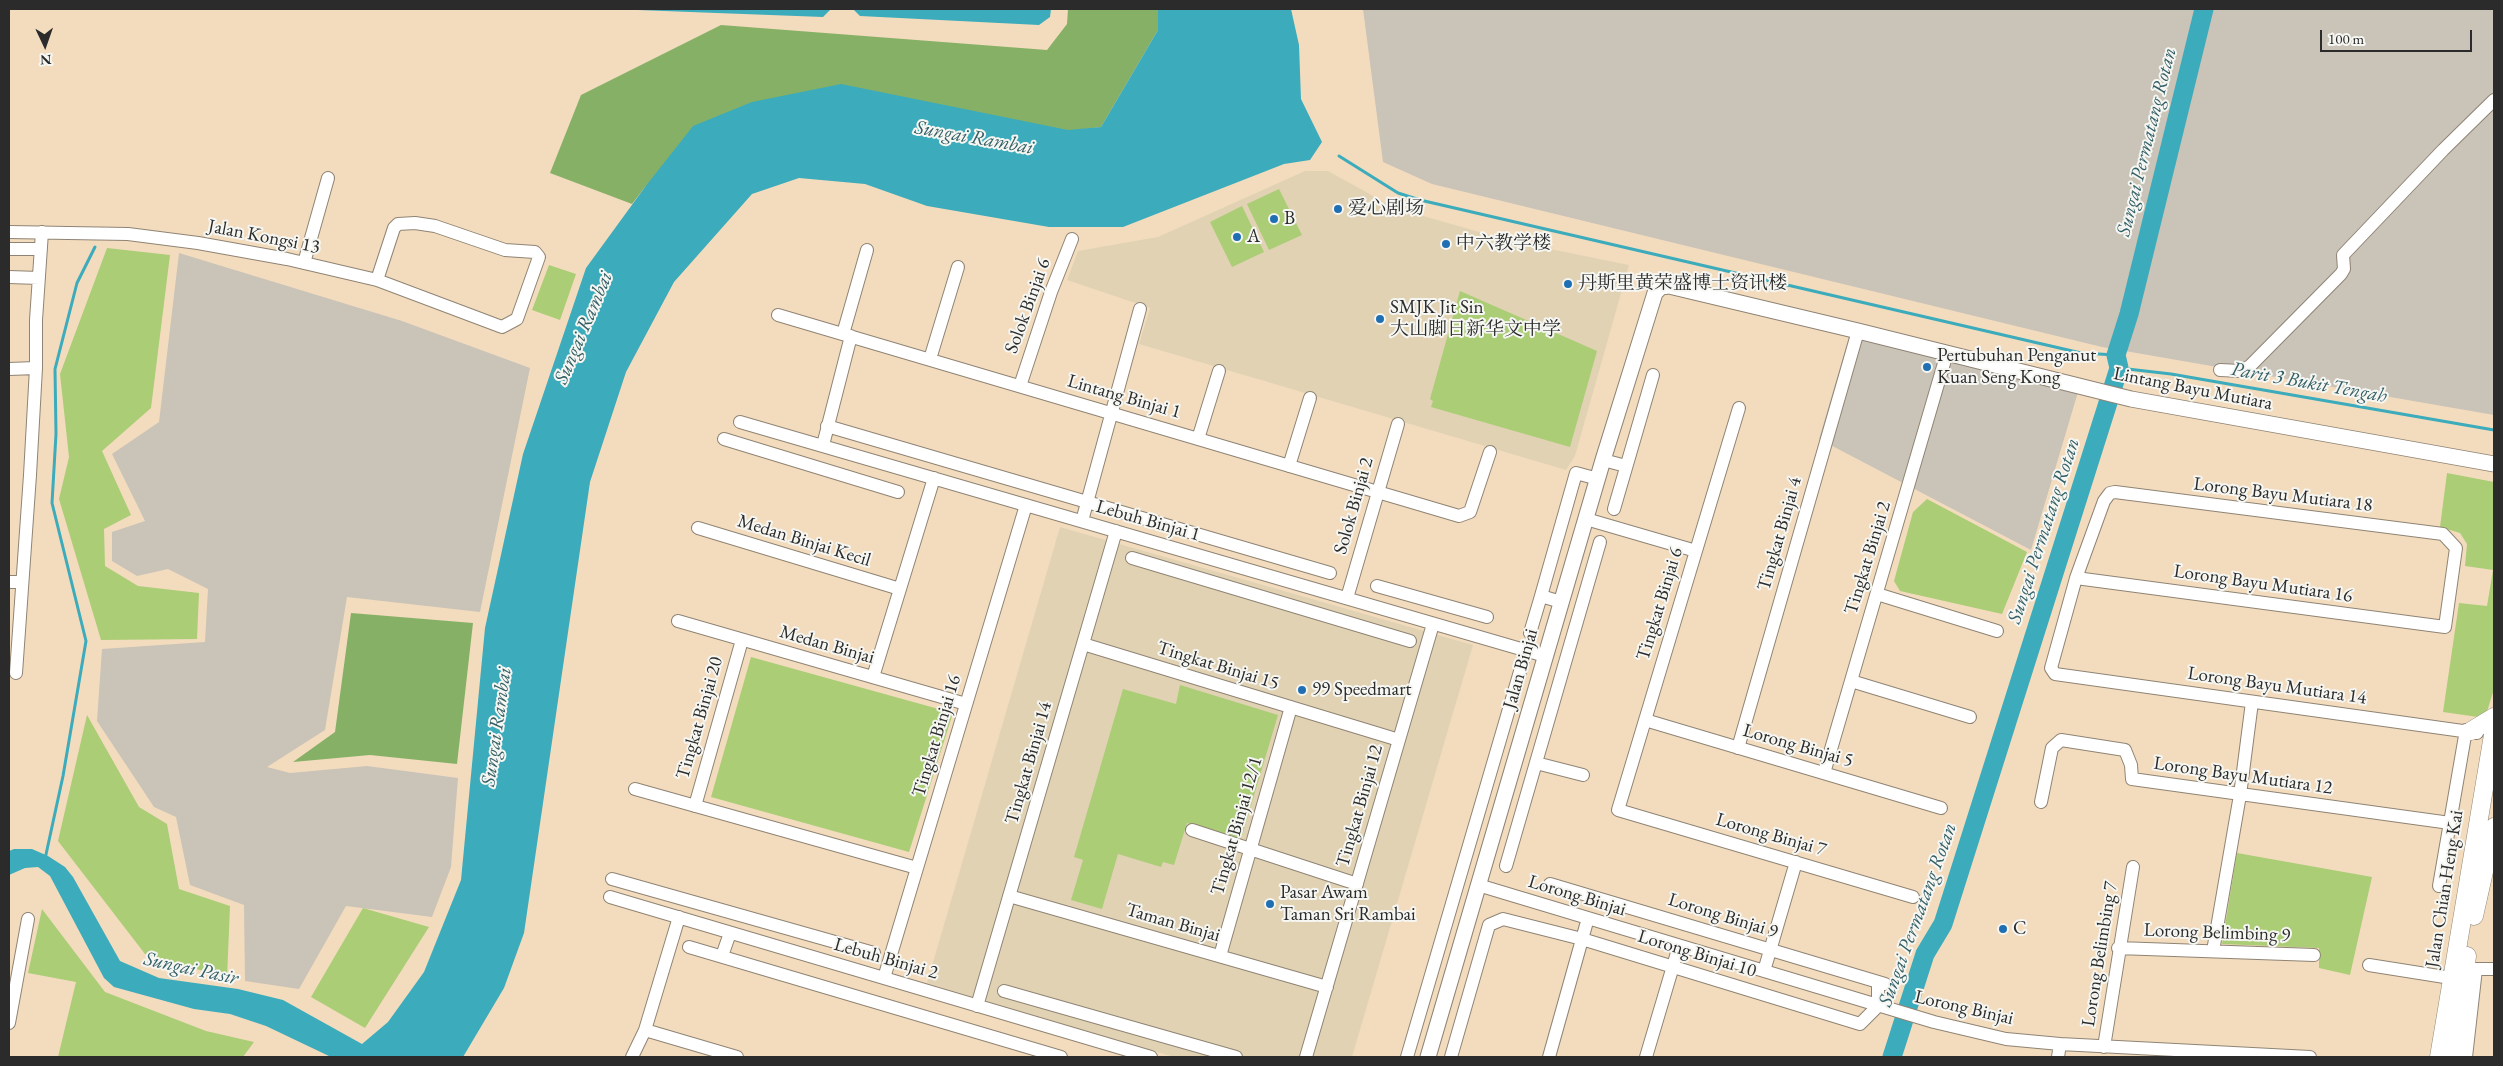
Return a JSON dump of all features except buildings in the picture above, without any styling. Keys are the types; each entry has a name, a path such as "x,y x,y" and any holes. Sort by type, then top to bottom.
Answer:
{"main road":[{"path":"2468,730 2494,717"},
{"name":"Jalan Chian Heng Kai","path":"2453,1057 2493,734"},
{"name":"Jalan Chian Heng Kai","path":"2439,1057 2464,972 2478,894 2494,827"}],"street":[{"path":"2220,370 2241,371 2250,366 2341,274 2344,270 2343,255 2443,150 2494,100"},
{"path":"304,263 328,178"},
{"name":"Jalan Kongsi 13","path":"9,232 128,234 198,243 304,263 377,280 502,327 517,319 539,257 535,252 505,250 435,226 414,223 398,224 394,228 377,280"},
{"path":"29,673 12,673 22,582 36,368 36,320 42,232"},
{"name":"Solok Binjai 6","path":"1020,386 1051,292 1072,240"},
{"path":"9,249 41,249"},
{"path":"823,445 866,250"},
{"path":"930,359 958,267"},
{"path":"9,276 39,278"},
{"name":"Lintang Bayu Mutiara","path":"1655,293 1661,287 1670,286 2131,399 2494,464"},
{"name":"Jalan Binjai","path":"1428,1057 1603,460 1655,293"},
{"path":"1082,521 1140,309"},
{"name":"Lintang Binjai 1","path":"778,315 1459,516 1470,512 1490,452"},
{"name":"Tingkat Binjai 4","path":"1738,748 1858,331"},
{"name":"Tingkat Binjai 2","path":"1824,773 1947,353"},
{"path":"9,368 36,368"},
{"path":"1198,439 1218,371"},
{"path":"1614,509 1653,375"},
{"path":"1288,466 1310,398"},
{"name":"Tingkat Binjai 6","path":"1618,810 1739,408"},
{"name":"Lebuh Binjai 1","path":"740,422 1545,656"},
{"name":"Solok Binjai 2","path":"1347,598 1398,424"},
{"name":"Lebuh Binjai 1","path":"827,426 1330,573"},
{"path":"724,439 898,492"},
{"path":"1603,460 1626,466"},
{"path":"867,482 874,461"},
{"path":"1530,633 1576,473 1598,479"},
{"path":"872,677 934,478"},
{"name":"Lorong Bayu Mutiara 18","path":"2076,578 2104,501 2110,493 2115,492 2443,534 2456,548 2445,627"},
{"name":"Tingkat Binjai 16","path":"884,978 1026,505"},
{"path":"1586,519 1696,551"},
{"name":"Medan Binjai Kecil","path":"698,528 900,589"},
{"name":"Tingkat Binjai 14","path":"977,1006 1116,531"},
{"path":"1506,866 1600,542"},
{"path":"1167,568 1173,548"},
{"path":"1132,558 1410,641"},
{"name":"Lorong Bayu Mutiara 16","path":"2076,578 2445,627"},
{"name":"Lorong Bayu Mutiara 14","path":"2076,578 2051,664 2052,672 2055,674 2493,734"},
{"path":"9,582 22,582"},
{"path":"1567,582 1587,587"},
{"path":"1377,586 1486,617"},
{"path":"1375,631 1400,592"},
{"path":"1876,594 1997,631"},
{"path":"1541,596 1562,602"},
{"name":"Medan Binjai","path":"678,622 966,704"},
{"name":"Tingkat Binjai 12","path":"1306,1057 1433,624"},
{"name":"Tingkat Binjai 20","path":"695,806 742,640"},
{"name":"Tingkat Binjai 15","path":"1083,644 1399,740"},
{"path":"1407,1057 1526,651"},
{"path":"1851,681 1970,717"},
{"path":"2213,951 2240,795 2252,702"},
{"name":"Tingkat Binjai 12/1","path":"1220,956 1291,707"},
{"name":"Lorong Binjai 5","path":"1645,720 1941,808"},
{"path":"2439,886 2468,730"},
{"path":"1503,731 1522,736"},
{"name":"Lorong Bayu Mutiara 12","path":"2040,802 2052,748 2061,740 2125,750 2131,765 2132,779 2450,823"},
{"path":"1536,763 1583,775"},
{"path":"636,789 917,868"},
{"name":"Lorong Binjai 7","path":"1618,810 1913,897"},
{"path":"1498,816 1519,822"},
{"path":"1192,830 1357,884"},
{"path":"1764,971 1796,862"},
{"name":"Lorong Belimbing 7","path":"2104,1046 2118,948 2133,867"},
{"path":"612,879 874,954"},
{"name":"Lorong Binjai 9","path":"1550,884 1882,983 1883,1007"},
{"name":"Lorong Binjai","path":"1478,886 1934,1022 2006,1039 2060,1044 2310,1057"},
{"name":"Taman Binjai","path":"1009,896 1327,987"},
{"name":"Lebuh Binjai 2","path":"610,897 1152,1057"},
{"path":"1604,923 1610,902"},
{"path":"632,1057 644,1030 679,917"},
{"path":"9,1023 28,918"},
{"path":"1549,1057 1588,918"},
{"name":"Lorong Binjai 10","path":"1477,968 1489,925 1503,919 1582,939 1860,1024 1883,1007"},
{"path":"1705,954 1711,932"},
{"path":"722,956 730,933"},
{"path":"1650,1056 1679,946"},
{"path":"689,947 1061,1057"},
{"name":"Lorong Belimbing 9","path":"2118,948 2314,955"},
{"path":"1451,1057 1477,968 1456,962"},
{"path":"2369,965 2464,972 2494,969"},
{"path":"2464,972 2466,1057"},
{"path":"1004,991 1236,1057"},
{"path":"1034,1023 1041,1002"},
{"path":"644,1030 737,1057"},
{"path":"2058,1057 2060,1044"}],"shaded area":[{"path":"1363,9 2494,9 2494,415 2102,347 1432,184 1383,162"},
{"name":"SMJK Jit Sin 大山脚日新华文中学","path":"1305,171 1328,171 1395,208 1511,241 1629,265 1575,456 1566,470 1139,344 1150,308 1067,280 1078,251 1158,237"},
{"path":"179,253 402,321 530,368 480,612 347,597 325,730 267,767 290,773 367,766 458,778 451,867 432,917 346,906 299,989 245,981 244,905 190,885 176,817 154,807 97,721 102,649 205,642 208,589 168,569 137,576 112,561 112,532 145,521 112,454 159,422"},
{"path":"1850,333 2078,392 2031,550 1819,439"},
{"path":"1060,527 1473,645 1352,1057 1174,1057 927,983"}],"green space":[{"path":"1068,9 1158,9 1158,30 1101,127 645,187 632,204 550,173 581,95 721,25 1047,50 1067,24"},
{"name":"B","path":"1279,189 1302,235 1269,250 1247,204"},
{"name":"A","path":"1242,206 1264,252 1232,267 1210,222"},
{"path":"107,248 170,255 151,408 102,451 131,515 104,529 105,566 138,586 199,593 197,639 101,640 59,499 69,457 60,374"},
{"path":"549,265 576,274 560,320 532,310"},
{"path":"1460,291 1597,351 1570,447 1431,407 1433,401 1430,399"},
{"path":"2447,473 2494,482 2494,689 2485,718 2443,712 2459,603 2487,606 2493,570 2465,566 2467,544 2460,533 2440,527"},
{"path":"1927,499 2027,552 2002,614 1900,591 1894,581 1913,512"},
{"path":"351,613 473,623 457,764 370,755 293,762 335,732"},
{"path":"751,657 953,713 909,852 711,797"},
{"path":"1180,685 1278,715 1241,839 1187,823 1174,865 1163,862 1161,867 1118,854 1102,909 1071,900 1083,860 1074,857 1123,689 1176,704"},
{"path":"87,715 139,807 167,824 179,889 230,906 227,978 145,954 58,841"},
{"path":"2237,853 2372,877 2350,975 2319,968 2319,948 2222,944"},
{"path":"363,908 429,927 365,1028 311,997"},
{"path":"42,909 105,992 206,1031 254,1042 243,1057 58,1057 76,982 28,973"}],"water":[{"path":"611,9 831,9 823,17"},
{"path":"853,9 1051,9 1050,17 1039,25 860,16"},
{"name":"Sungai Rambai","path":"1158,9 1291,9 1299,45 1301,99 1322,142 1310,160 1284,164 1123,227 1049,227 927,206 865,184 799,178 752,194 674,282 626,372 590,482 524,933 504,988 463,1057 331,1057 266,1026 230,1014 194,1009 114,987 104,978 50,876 38,867 25,868 9,875 9,851 14,849 32,849 48,856 65,867 73,877 120,961 159,978 238,989 283,1000 362,1044 388,1022 424,972 461,880 485,628 523,454 586,268 645,187 693,126 752,102 841,84 1068,130 1101,127 1158,30"}],"waterway":[{"name":"Sungai Permatang Rotan","path":"1892,1057 1925,954 1943,924 2119,368 2116,355 2129,314 2204,9"},
{"path":"1339,156 1398,193 1420,200 2081,353 2116,355"},
{"path":"45,859 63,776 86,641 52,503 56,434 55,369 77,283 95,247"},
{"name":"Parit 3 Bukit Tengah","path":"2119,368 2171,374 2494,430"}],"place":[{"name":"爱心剧场","path":"1338,209"},
{"name":"B","path":"1274,219"},
{"name":"A","path":"1237,237"},
{"name":"中六教学楼","path":"1446,244"},
{"name":"丹斯里黄荣盛博士资讯楼","path":"1568,284"},
{"name":"SMJK Jit Sin 大山脚日新华文中学","path":"1380,319"},
{"name":"Pertubuhan Penganut Kuan Seng Kong","path":"1927,367"},
{"name":"99 Speedmart","path":"1302,690"},
{"name":"Pasar Awam Taman Sri Rambai","path":"1270,904"},
{"name":"C","path":"2003,929"}],"water label":[{"name":"Sungai Pasir","path":"191,969"}]}
